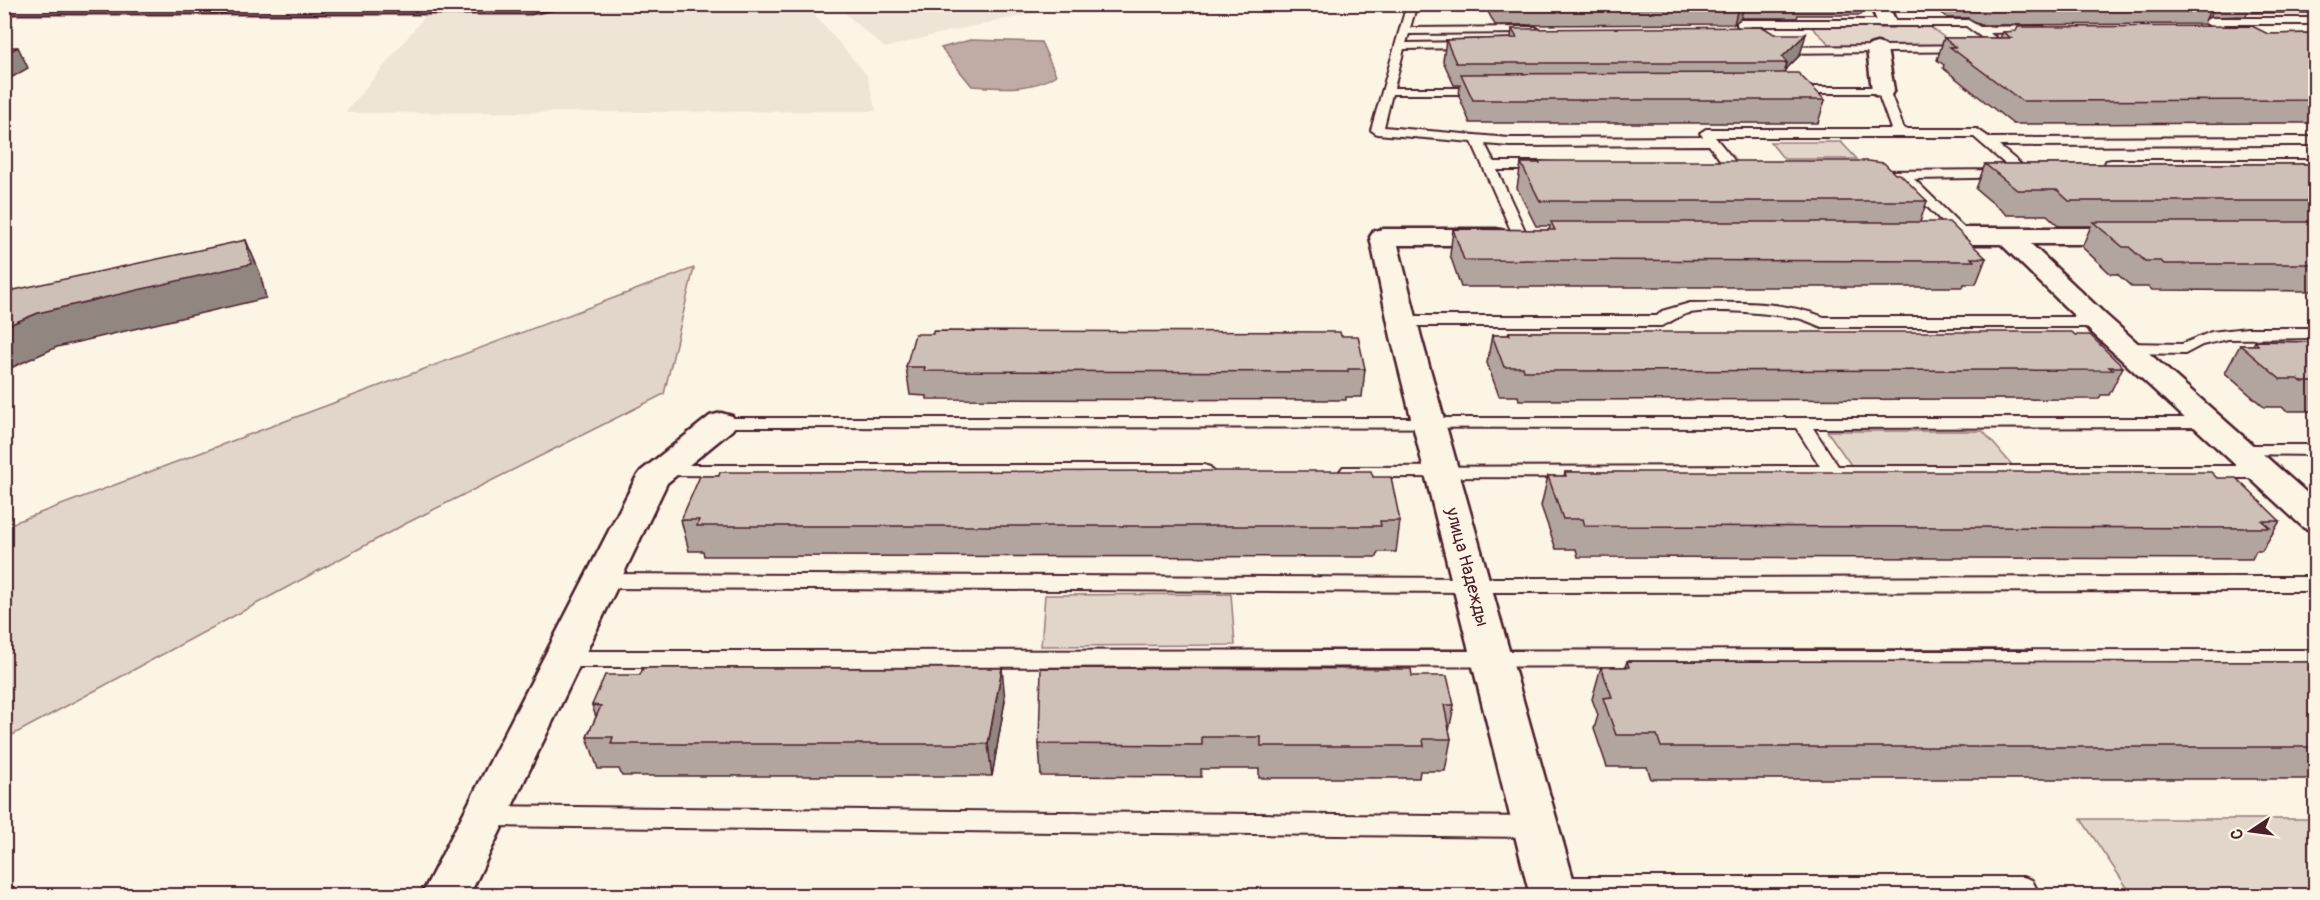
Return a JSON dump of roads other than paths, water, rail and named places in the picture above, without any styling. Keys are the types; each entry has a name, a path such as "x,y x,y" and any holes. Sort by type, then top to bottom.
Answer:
{"street":[{"path":"4,7 531,7 549,4"},
{"path":"1877,49 1883,90"},
{"path":"1891,236 2162,237"},
{"path":"2008,236 2097,322 2316,520"},
{"name":"улица Надежды","path":"1533,237 1383,237 1402,321 1553,892"},
{"path":"445,896 653,478 721,423"}],"lane":[{"path":"1412,4 1377,130 1509,142 1712,141"},
{"path":"1883,13 1968,22 2004,48 1768,50 1755,43 1746,29 1741,23 1883,13"},
{"path":"2222,42 2249,44 2209,21 2316,21"},
{"path":"1734,29 1746,29"},
{"path":"1978,30 2059,29"},
{"path":"2199,29 2222,29"},
{"path":"1404,31 1546,30"},
{"path":"1996,43 2020,43"},
{"path":"1400,46 1482,45"},
{"path":"1387,91 1493,90"},
{"path":"1777,90 1883,90 1899,133"},
{"path":"1762,174 1738,174 1706,133 1977,133 2024,174 1868,174"},
{"path":"1477,139 1488,166 1533,237"},
{"path":"1987,142 2316,141"},
{"path":"2013,165 2037,164"},
{"path":"2095,164 2316,164"},
{"path":"1708,165 1732,165"},
{"path":"1488,166 1558,166"},
{"path":"1904,175 1963,236"},
{"path":"1402,321 1666,325 1668,314 1690,308 1760,308 1802,314 1816,327 2097,322"},
{"path":"2126,348 2185,348 2192,342 2230,333 2316,333"},
{"path":"721,423 2208,423"},
{"path":"1801,423 1832,471"},
{"path":"2238,450 2316,450"},
{"path":"662,471 1219,471"},
{"path":"1336,471 2262,472"},
{"path":"602,581 1472,585 2316,584"},
{"path":"563,659 2316,658"},
{"path":"484,816 1536,826"},
{"path":"1553,892 2023,888"}]}
